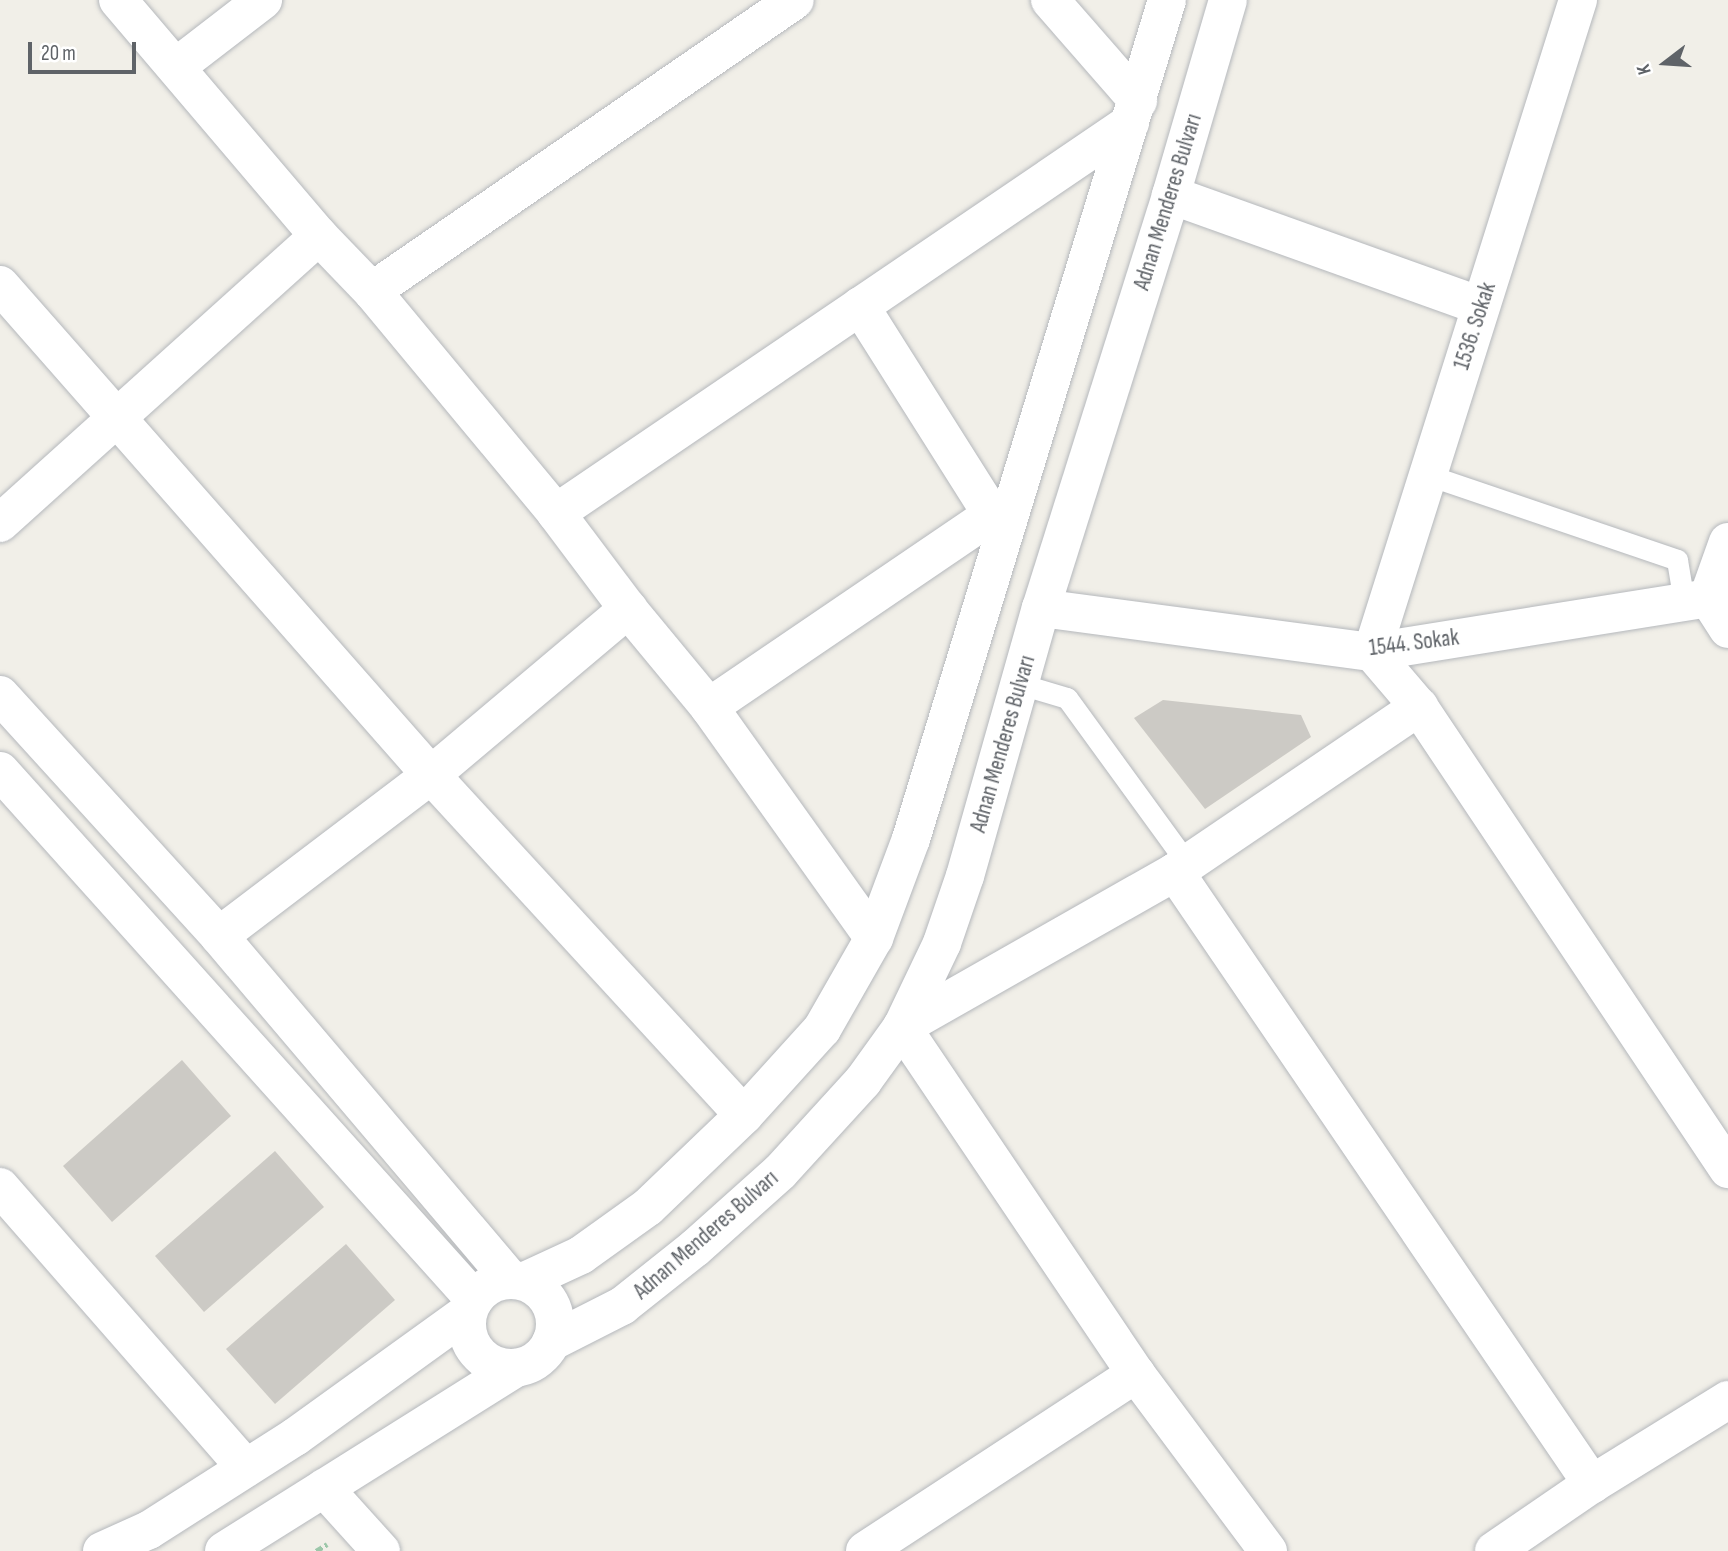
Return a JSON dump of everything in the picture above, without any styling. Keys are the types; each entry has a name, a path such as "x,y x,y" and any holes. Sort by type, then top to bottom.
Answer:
{"street":[{"path":"118,0 319,236 372,290 556,513 628,609 709,708 874,938"},
{"path":"176,67 263,0"},
{"path":"1050,0 1134,112"},
{"path":"102,1551 149,1530 295,1437 471,1306 496,1282 517,1280 581,1255 648,1207 744,1115 822,1029 874,938 911,839 1002,510 1134,112 1167,0"},
{"name":"Adnan Menderes Bulvarı","path":"551,1342 622,1306 695,1248 780,1172 863,1081 902,1027 942,943 961,888 1041,608 1171,195 1228,0"},
{"name":"1536. Sokak","path":"1372,652 1578,0"},
{"path":"372,290 780,4"},
{"path":"556,513 860,306 1134,112"},
{"path":"1171,195 1481,306"},
{"path":"0,523 319,236"},
{"path":"0,285 431,775 744,1115"},
{"path":"860,306 1002,510"},
{"path":"709,708 1002,510"},
{"path":"1712,606 1728,542"},
{"name":"1544. Sokak","path":"1041,608 1372,652 1712,606"},
{"path":"219,936 431,775 628,609"},
{"path":"1372,652 1419,707 1728,1169"},
{"path":"0,695 219,936 517,1280 538,1288 548,1299 555,1328 543,1355 516,1368 224,1551"},
{"path":"1268,1551 1136,1374 902,1027 1181,868 1419,707"},
{"path":"0,771 471,1306 470,1341 477,1353 502,1367 516,1368"},
{"path":"1181,868 1592,1484"},
{"path":"0,1187 246,1468"},
{"path":"865,1551 1136,1374"},
{"path":"1493,1551 1592,1484 1728,1400"},
{"path":"324,1488 380,1551"}],"lane":[{"path":"1428,475 1677,560 1712,606"},
{"path":"1020,684 1067,698 1181,868"}],"building":[{"path":"1163,700 1301,715 1311,737 1205,809 1134,718"},
{"path":"182,1060 231,1116 112,1222 63,1166"},
{"path":"275,1151 324,1207 204,1312 155,1256"},
{"path":"346,1244 395,1300 275,1404 226,1349"}]}
